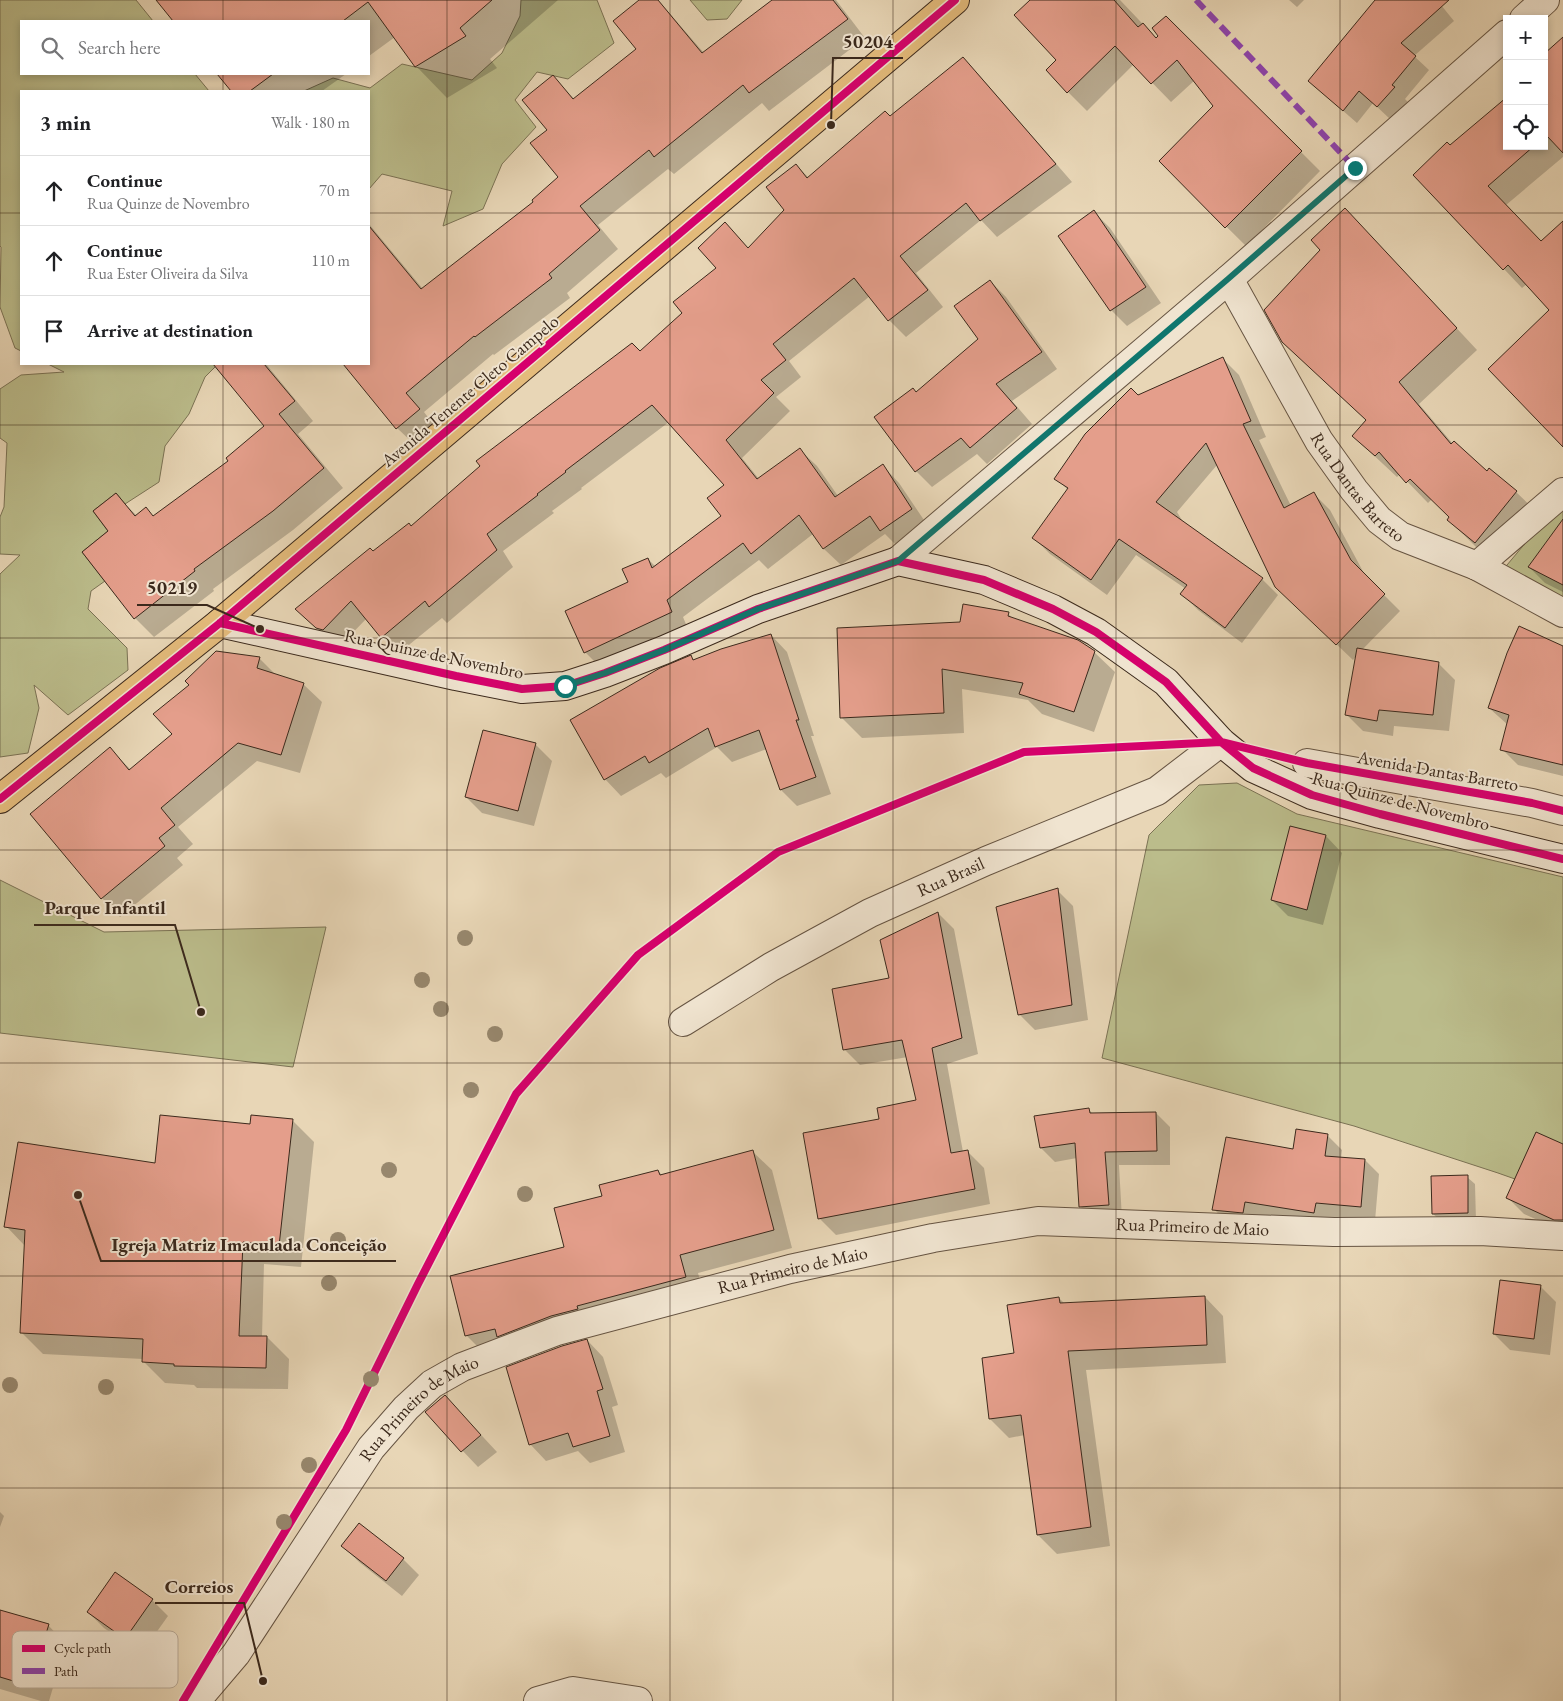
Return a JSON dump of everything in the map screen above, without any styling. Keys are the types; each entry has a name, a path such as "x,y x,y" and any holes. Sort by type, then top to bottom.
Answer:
{"main road":[{"name":"Avenida Tenente Cleto Campelo","path":"0,799 220,623 955,0"}],"street":[{"path":"1528,15 1545,0"},
{"path":"898,561 1228,279 1503,38"},
{"name":"Rua Dantas Barreto","path":"1228,279 1320,441 1354,490 1379,520 1400,536 1477,566 1563,613"},
{"path":"1477,566 1563,492"},
{"name":"Rua Quinze de Novembro","path":"220,623 522,689 565,686 664,650 758,609 898,561 984,580 1054,609 1096,632 1166,682 1221,742 1253,768 1312,795 1380,814 1563,859"},
{"name":"Rua Brasil","path":"683,1022 772,967 870,913 986,861 1157,791 1221,742"},
{"name":"Avenida Dantas Barreto","path":"1307,763 1532,802 1563,811"},
{"name":"Rua Primeiro de Maio","path":"196,1701 236,1654 371,1448 406,1408 432,1384 462,1367 557,1331 790,1269 933,1238 1038,1221 1334,1232 1480,1231 1563,1236"},
{"path":"538,1701 573,1691 638,1701"}],"green space":[{"path":"0,0 136,0 152,20 20,20 20,75 196,75 208,90 20,90 20,350 15,348 0,307"},
{"path":"521,0 597,0 614,43 568,79 537,72 515,100 536,127 502,164 483,209 443,226 452,191 382,174 370,188 370,90 306,90 333,78 370,88 402,64 472,80 502,53 520,16"},
{"path":"690,0 742,0 727,19 707,20"},
{"path":"50,365 217,365 205,377 189,414 165,446 159,482 125,504 116,493 93,511 108,531 82,552 105,581 91,591 88,609 127,648 128,670 68,715 34,685 39,708 28,753 0,757 0,574 20,555 0,554 0,517 4,507 7,443 0,438 0,389 21,375 64,372"},
{"path":"1563,498 1563,604 1502,571"},
{"path":"1237,783 1297,814 1563,877 1563,1196 1354,1126 1102,1058 1149,835 1199,785"},
{"path":"0,880 104,932 326,927 293,1067 0,1033"}],"building":[{"path":"156,0 492,0 460,28 466,36 415,67 368,2 344,20 172,20"},
{"path":"639,0 658,0 702,53 772,0 833,0 848,19 749,93 743,85 654,157 649,150 580,206 600,230 549,274 552,278 474,336 406,393 420,409 396,429 344,365 370,365 370,227 421,289 533,202 532,200 558,177 530,143 547,130 522,100 553,75 573,99 636,49 613,21"},
{"path":"1030,0 1114,0 1138,27 1143,23 1156,38 1158,36 1152,28 1166,16 1302,151 1225,228 1159,161 1213,106 1177,60 1151,84 1115,46 1067,93 1046,70 1056,60 1014,15"},
{"path":"1375,0 1449,0 1401,43 1416,56 1392,85 1395,87 1377,107 1359,91 1343,111 1308,81"},
{"path":"1563,37 1563,153 1548,137 1548,50"},
{"path":"963,57 1056,164 980,221 966,203 900,256 928,290 888,321 854,278 773,344 786,360 761,380 774,393 726,440 757,479 800,448 835,497 883,464 912,509 880,531 870,516 823,549 799,515 751,554 743,543 667,600 672,612 584,653 565,611 628,582 622,569 648,558 652,568 721,516 707,498 724,485 652,405 565,471 538,495 487,534 497,550 429,607 425,601 381,638 351,601 323,630 316,628 295,609 370,548 373,551 409,523 411,526 480,466 476,461 632,343 640,351 682,313 673,302 716,268 698,248 725,222 748,248 784,210 766,187 796,164 807,178 885,111 890,116"},
{"path":"218,75 272,75 251,90 230,90"},
{"path":"1503,100 1503,150 1529,150 1488,186 1541,241 1563,221 1563,447 1488,369 1549,310 1508,265 1503,270 1413,175 1447,142 1450,145"},
{"path":"1345,208 1457,328 1399,382 1451,444 1454,441 1487,471 1489,468 1517,491 1475,543 1447,520 1449,517 1410,479 1406,483 1379,452 1375,456 1352,436 1366,420 1282,342 1264,310 1320,250 1311,240"},
{"path":"1094,210 1146,287 1110,311 1058,236"},
{"path":"990,280 1042,352 996,384 1017,408 970,448 961,438 915,472 874,417 913,388 916,392 978,339 954,306"},
{"path":"1223,357 1251,421 1243,424 1284,508 1314,492 1351,560 1385,594 1336,645 1275,587 1206,443 1156,502 1263,578 1225,628 1180,594 1187,585 1119,539 1091,580 1032,538 1068,488 1054,479 1085,434 1131,388 1138,395"},
{"path":"214,365 265,365 295,401 279,414 324,468 273,511 194,569 195,571 134,619 82,552 108,531 93,511 116,493 135,516 146,507 153,516 228,461 226,458 264,426"},
{"path":"1563,519 1563,585 1528,567"},
{"path":"963,604 1009,612 1008,616 1078,640 1095,651 1074,712 1019,694 1023,683 942,669 944,713 840,718 837,628 960,622"},
{"path":"1519,626 1563,646 1563,765 1500,750 1509,715 1488,708 1507,653"},
{"path":"771,634 799,720 796,720 816,777 780,790 759,730 715,747 708,728 649,763 645,756 604,780 570,720 660,668 691,655 693,660 721,649"},
{"path":"1357,648 1439,662 1433,715 1379,710 1377,721 1345,715"},
{"path":"216,651 260,657 257,668 304,683 281,755 238,743 161,808 175,825 159,838 165,846 101,899 30,814 110,747 129,770 172,734 153,714 189,685 185,681"},
{"path":"483,730 536,743 518,811 465,797"},
{"path":"1290,826 1326,835 1307,910 1271,900"},
{"path":"1058,888 1072,1005 1018,1015 996,907"},
{"path":"938,912 962,1038 932,1048 951,1153 968,1150 975,1189 818,1219 803,1133 879,1119 877,1108 916,1100 902,1040 843,1050 832,989 889,978 880,940"},
{"path":"1089,1108 1090,1113 1156,1112 1157,1151 1105,1152 1109,1205 1079,1207 1075,1143 1040,1148 1034,1116"},
{"path":"160,1115 250,1124 251,1115 293,1119 279,1246 243,1242 239,1336 267,1336 266,1368 174,1366 174,1364 142,1362 143,1339 20,1333 25,1230 4,1227 18,1142 155,1163"},
{"path":"1296,1129 1328,1134 1325,1156 1365,1159 1361,1207 1316,1203 1314,1213 1245,1202 1243,1213 1212,1210 1226,1137 1293,1149"},
{"path":"1536,1132 1563,1144 1563,1220 1554,1220 1506,1198"},
{"path":"753,1150 774,1230 680,1255 686,1277 577,1306 578,1309 551,1316 497,1337 495,1329 465,1336 450,1276 564,1247 554,1208 602,1196 599,1185 658,1170 660,1175"},
{"path":"1468,1175 1468,1213 1432,1214 1431,1176"},
{"path":"1500,1280 1541,1285 1534,1339 1493,1334"},
{"path":"1205,1296 1207,1345 1068,1351 1091,1527 1037,1535 1021,1415 989,1419 982,1358 1014,1353 1007,1305 1059,1297 1060,1303"},
{"path":"587,1339 603,1389 597,1391 610,1436 573,1447 568,1433 529,1445 506,1367 562,1346"},
{"path":"445,1395 481,1435 461,1452 425,1412"},
{"path":"359,1523 404,1558 386,1581 341,1546"},
{"path":"115,1572 153,1599 131,1631 114,1631 87,1612"},
{"path":"0,1610 49,1624 47,1631 12,1631 12,1681 0,1677"}],"marked path":[{"path":"1196,0 1355,168"}],"cycle path":[{"path":"0,799 220,623 955,0"},
{"path":"220,623 522,689 565,686 664,650 758,609 898,561 984,580 1053,609 1096,632 1166,682 1221,742 1253,768 1312,795 1380,814 1563,859"},
{"path":"183,1701 346,1430 418,1284 516,1094 638,955 778,852 1024,752 1221,742 1307,763 1532,803 1563,811"}],"place":[{"name":"50204","path":"831,125"},
{"name":"50219","path":"260,629"},
{"name":"Parque Infantil","path":"201,1012"},
{"name":"Igreja Matriz Imaculada Conceição","path":"78,1195"},
{"name":"Correios","path":"263,1681"}],"route":[{"path":"565,686 664,650 758,609 898,561 1355,168"}]}
